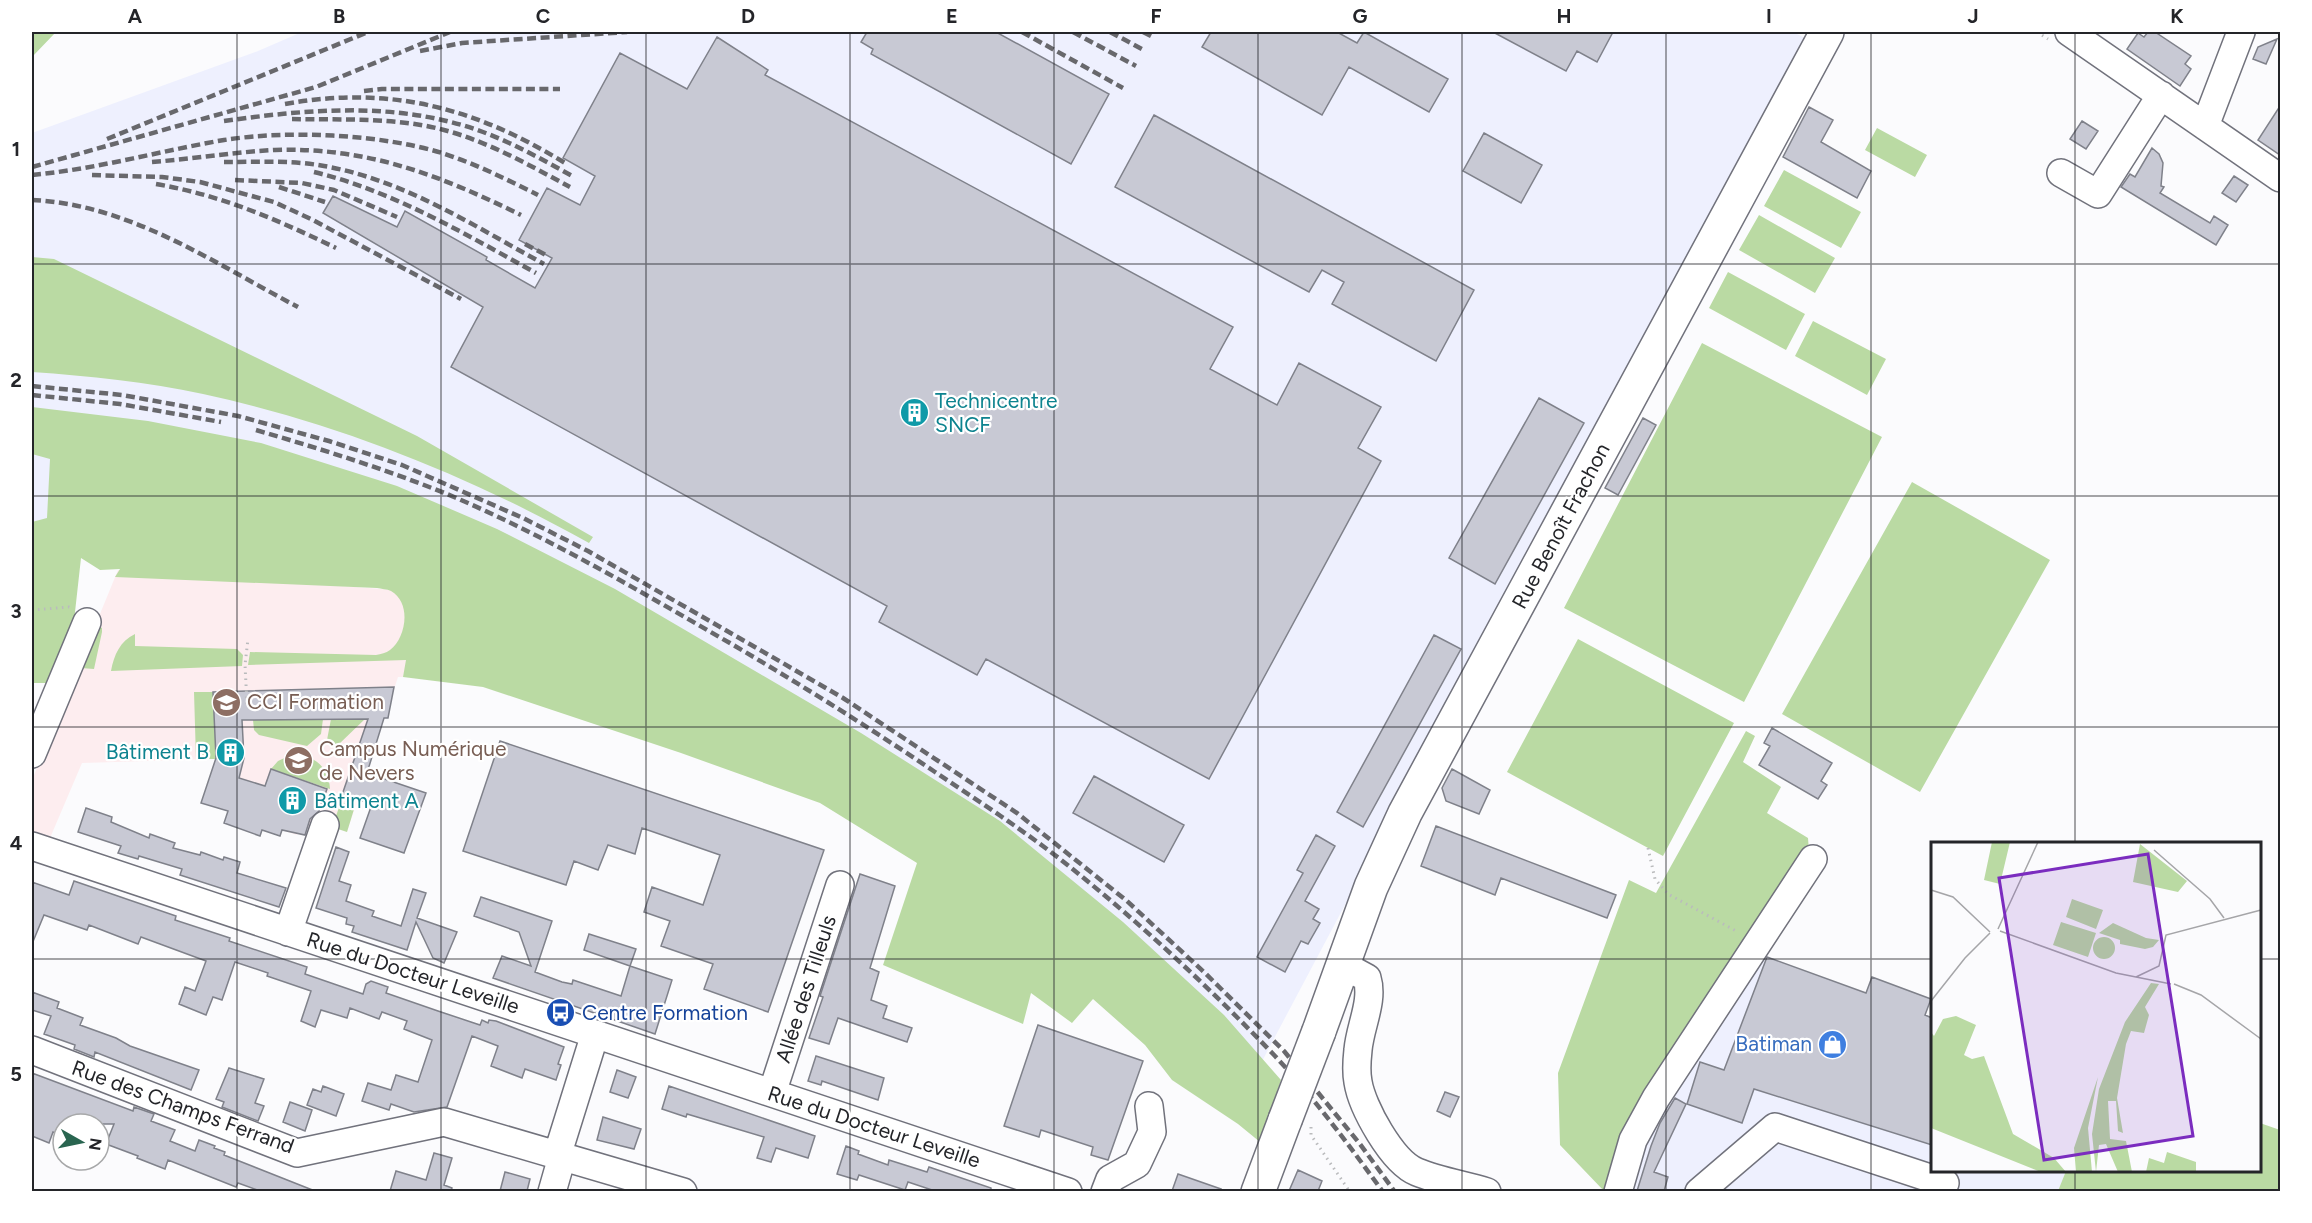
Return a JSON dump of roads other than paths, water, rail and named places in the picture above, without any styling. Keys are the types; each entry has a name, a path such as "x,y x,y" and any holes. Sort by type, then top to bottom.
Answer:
{"main road":[{"name":"Rue Benoît Frachon","path":"1258,1191 1298,1128 1319,1031 1371,887 1405,813 1827,32"}],"street":[{"path":"2069,32 2095,39 2161,94 2280,178"},
{"path":"2205,126 2241,32"},
{"path":"2061,173 2098,194 2161,94"},
{"path":"32,753 87,622"},
{"path":"288,932 325,825"},
{"name":"Rue du Docteur Leveille","path":"32,846 1068,1191"},
{"path":"1618,1191 1633,1140 1656,1098 1813,859"},
{"name":"Allée des Tilleuls","path":"772,1093 840,885"},
{"path":"1343,965 1367,978 1369,986 1368,1004 1358,1051 1358,1081 1366,1108 1386,1140 1401,1163 1416,1172 1487,1191"},
{"path":"552,1191 559,1156 595,1034"},
{"name":"Rue des Champs Ferrand","path":"32,1050 297,1153 444,1122 683,1191"},
{"path":"1105,1191 1110,1179 1137,1164 1152,1132 1149,1107"},
{"path":"1699,1191 1775,1127 1945,1183"}],"railway":[{"path":"107,139 368,32"},
{"path":"32,167 316,87 450,32"},
{"path":"420,51 462,43 627,32"},
{"path":"1022,32 1123,88"},
{"path":"1073,32 1136,66"},
{"path":"1110,32 1142,49"},
{"path":"1143,32 1151,36"},
{"path":"364,91 382,89 560,89"},
{"path":"285,104 361,97 431,106 465,115 498,128 565,163"},
{"path":"224,121 289,113 354,110 419,116 451,122 483,132 530,153 574,177"},
{"path":"292,119 388,121 444,130 524,162 570,187"},
{"path":"32,175 104,164 224,140 276,135 334,136 391,142 442,153 479,167 538,195"},
{"path":"152,162 275,150 341,153 402,166 432,176 521,215"},
{"path":"224,162 300,163 354,173 382,182 438,206 544,264"},
{"path":"314,172 372,190 400,202 536,273"},
{"path":"92,175 162,177 200,182 274,202 311,219 461,299"},
{"path":"235,180 302,183 334,190 397,217"},
{"path":"156,184 203,195 249,210 336,248"},
{"path":"279,187 325,202"},
{"path":"32,200 68,204 103,212 137,224 202,255 298,307"},
{"path":"525,244 546,255"},
{"path":"32,386 122,395 238,416 329,441 402,465 523,518 588,551 843,698 1017,813 1127,901 1205,973 1284,1051 1360,1144 1395,1192"},
{"path":"32,395 120,404 221,422"},
{"path":"256,430 424,485 521,528 593,565 735,646 886,739 1045,848 1144,929 1224,1004 1275,1056 1304,1088 1383,1192"}],"place":[{"name":"Technicentre SNCF","path":"914,413"},
{"name":"CCI Formation","path":"226,702"},
{"name":"Bâtiment B","path":"230,752"},
{"name":"Campus Numérique de Nevers","path":"298,761"},
{"name":"Bâtiment A","path":"293,801"},
{"name":"Centre Formation","path":"561,1013"},
{"name":"Batiman","path":"1833,1044"}]}
